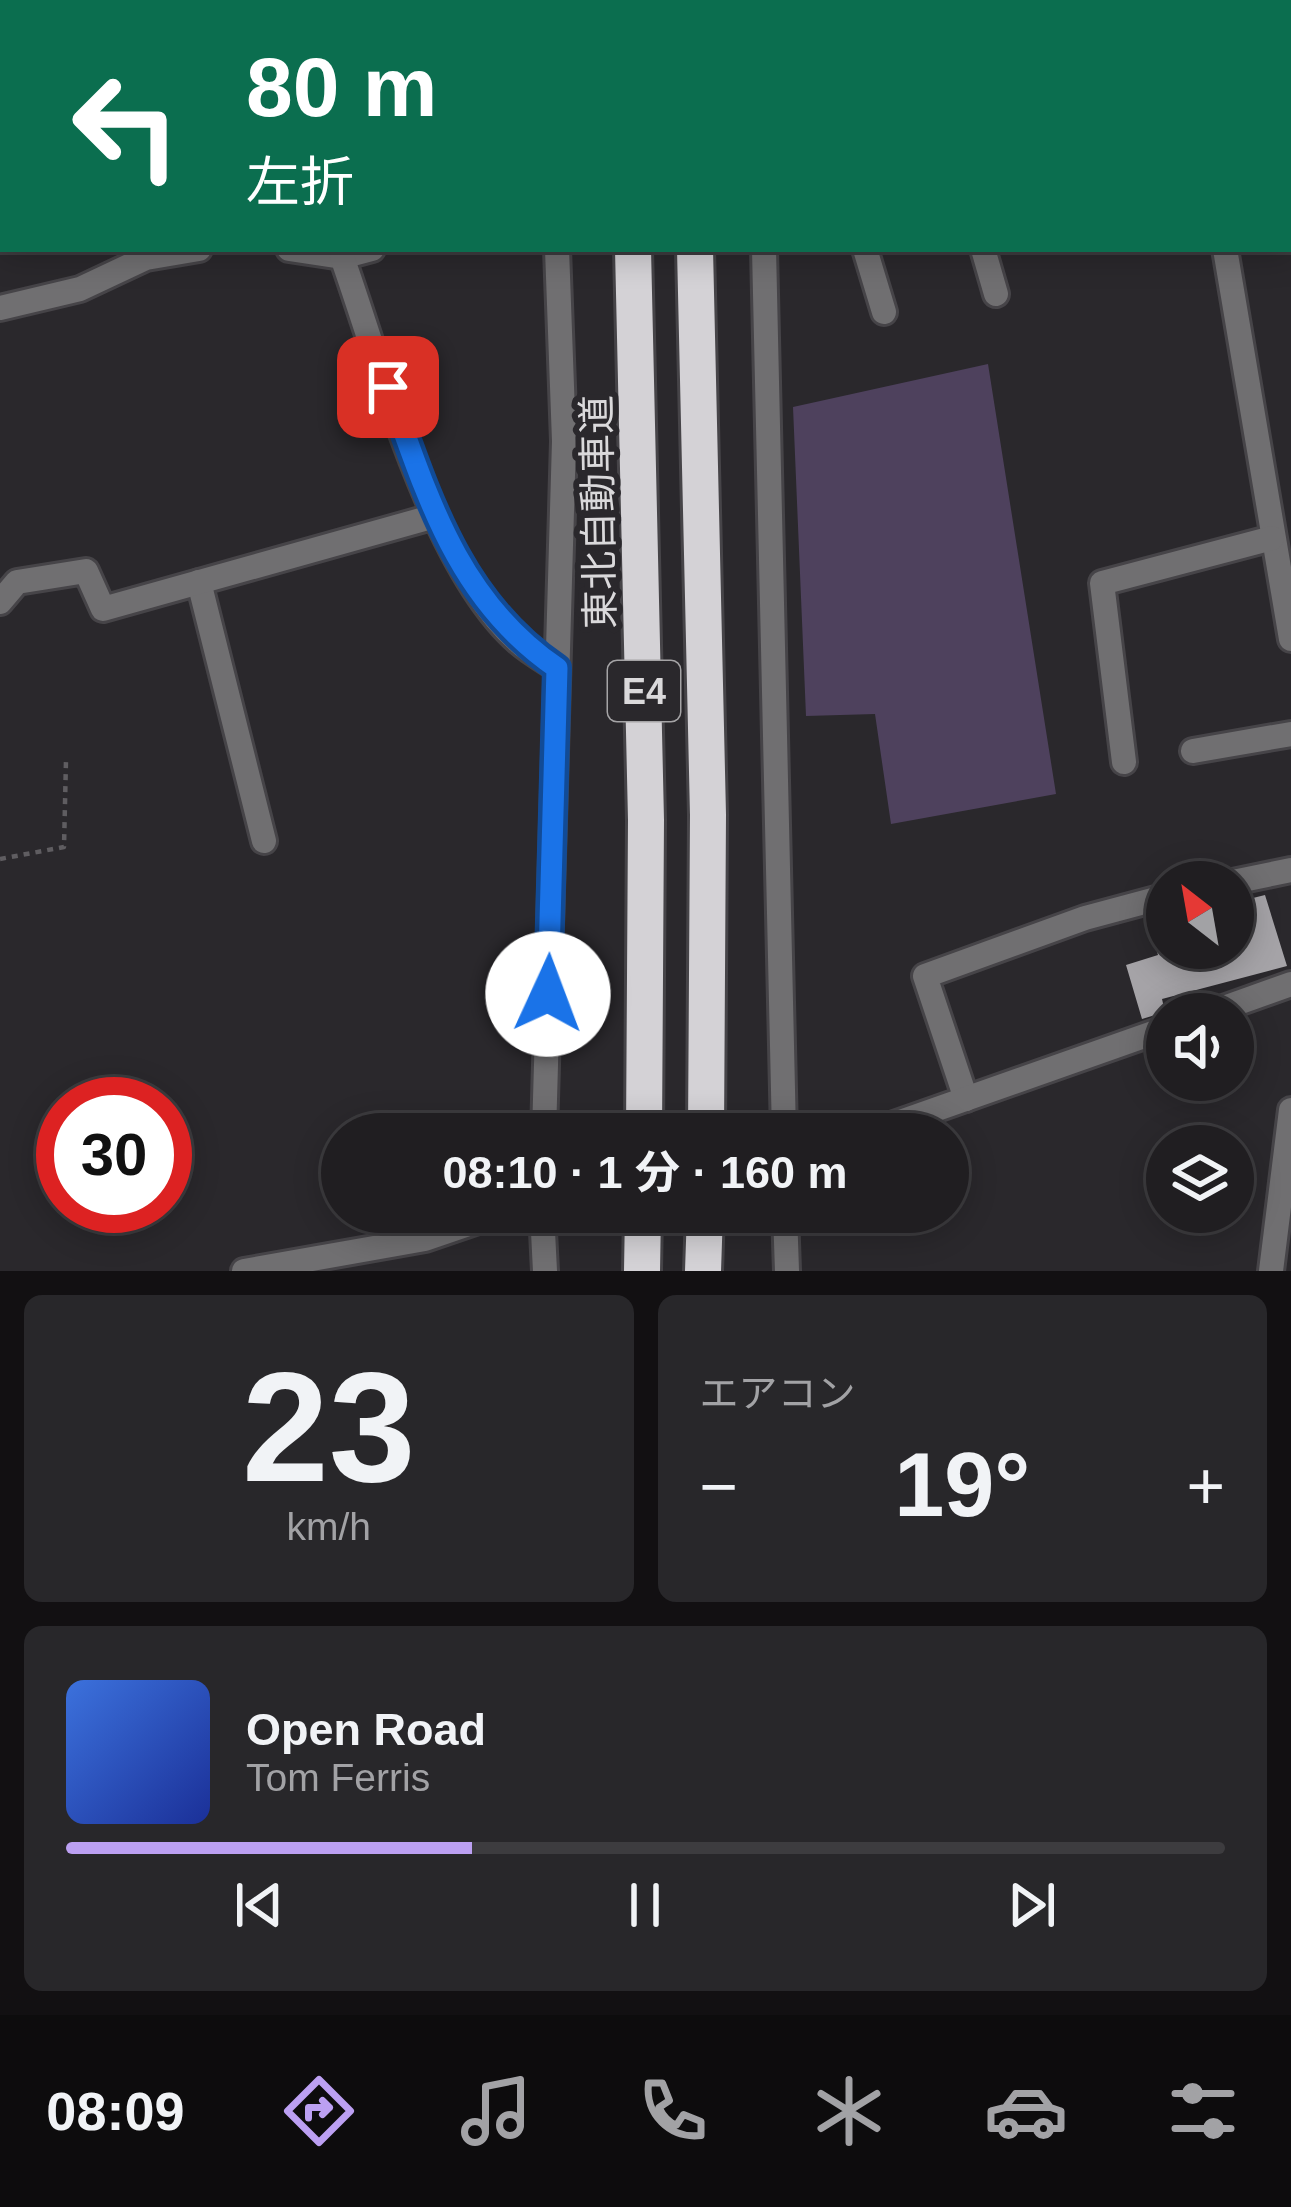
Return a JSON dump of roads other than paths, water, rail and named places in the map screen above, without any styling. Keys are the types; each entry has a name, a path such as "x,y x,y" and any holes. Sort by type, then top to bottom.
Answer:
{"highway":[{"name":"東北自動車道","path":"633,252 646,820 644,1113"},
{"name":"E4","path":"695,252 708,815 706,1113"},
{"path":"642,1271 643,1233"},
{"path":"704,1271 705,1233"}],"street":[{"path":"0,308 80,289 146,258 181,252"},
{"path":"309,252 342,257 361,252"},
{"path":"545,1113 564,441 557,252"},
{"path":"764,252 784,1113"},
{"path":"866,252 884,312"},
{"path":"984,252 996,294"},
{"path":"1225,252 1267,511 1282,531 1291,639"},
{"path":"342,257 435,516 472,583 517,640 557,668"},
{"path":"0,602 17,582 86,571 103,609 435,516"},
{"path":"1124,762 1102,583 1282,531"},
{"path":"199,582 264,841"},
{"path":"1193,751 1291,734"},
{"path":"1254,878 1291,870"},
{"path":"965,1099 926,976 1085,918 1146,902"},
{"path":"1254,997 1291,984"},
{"path":"925,1113 1146,1035"},
{"path":"1271,1271 1291,1110"},
{"path":"244,1271 440,1233"},
{"path":"543,1233 545,1271"},
{"path":"786,1233 787,1271"}]}
